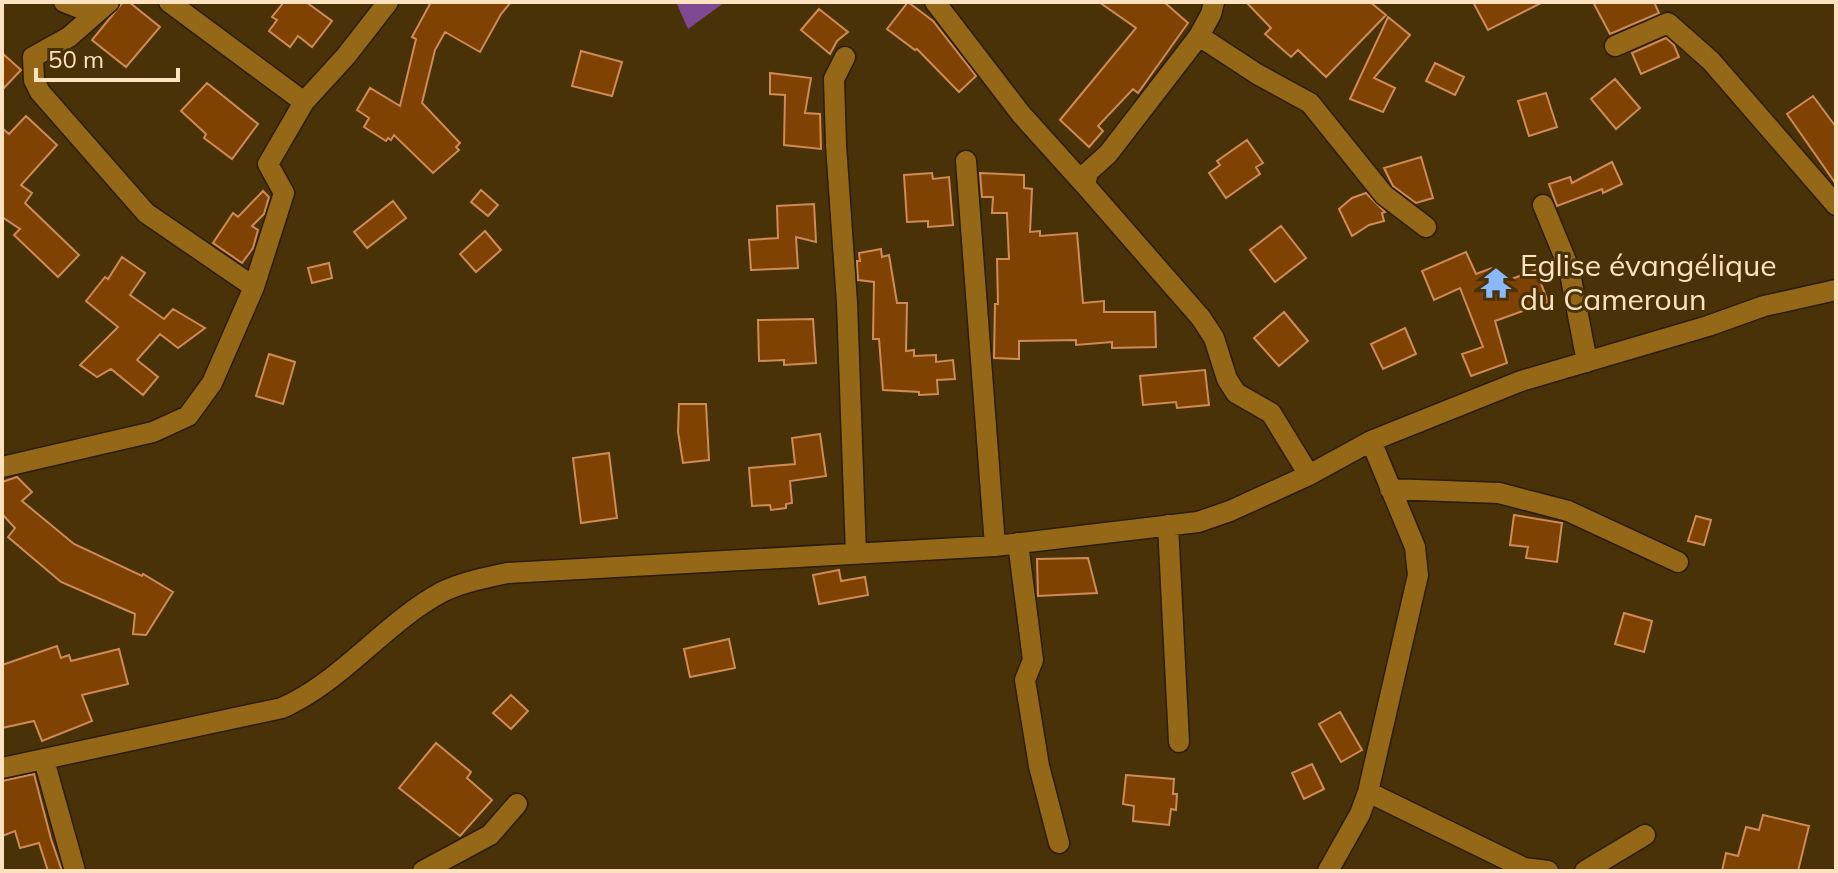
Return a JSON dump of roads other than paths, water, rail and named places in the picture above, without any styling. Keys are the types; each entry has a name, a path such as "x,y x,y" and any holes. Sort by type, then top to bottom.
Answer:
{"street":[{"path":"64,2 102,8"},
{"path":"169,2 304,102"},
{"path":"2,467 153,432 188,416 212,383 254,287 284,193 268,164 304,102 346,56 388,2"},
{"path":"935,2 1021,114 1201,318 1214,338 1227,379 1236,393 1271,413 1309,475"},
{"path":"1085,185 1088,172 1108,154 1199,36 1214,2"},
{"path":"102,8 69,37 33,57 32,68 40,92 146,213 254,287"},
{"path":"1615,46 1668,23 1711,61 1836,205"},
{"path":"1199,36 1257,74 1310,103 1384,195 1426,227"},
{"path":"845,57 834,79 847,303 856,554"},
{"path":"966,161 995,546"},
{"path":"1543,205 1569,268 1587,362"},
{"path":"2,768 282,708 307,697 415,610 443,592 473,580 507,573 995,546 1198,522 1309,475 1371,441 1521,381 1708,326 1764,306 1836,290"},
{"path":"1328,871 1360,814 1368,792 1418,575 1415,547 1371,441"},
{"path":"1390,489 1499,493 1568,511 1678,562"},
{"path":"1168,525 1179,742"},
{"path":"1018,543 1033,660 1025,680 1039,766 1059,843"},
{"path":"44,760 75,871"},
{"path":"1368,792 1524,868 1548,871"},
{"path":"423,871 490,835 517,804"},
{"path":"1585,871 1645,835"}],"place":[{"name":"Eglise évangélique du Cameroun","path":"1496,283"}]}
